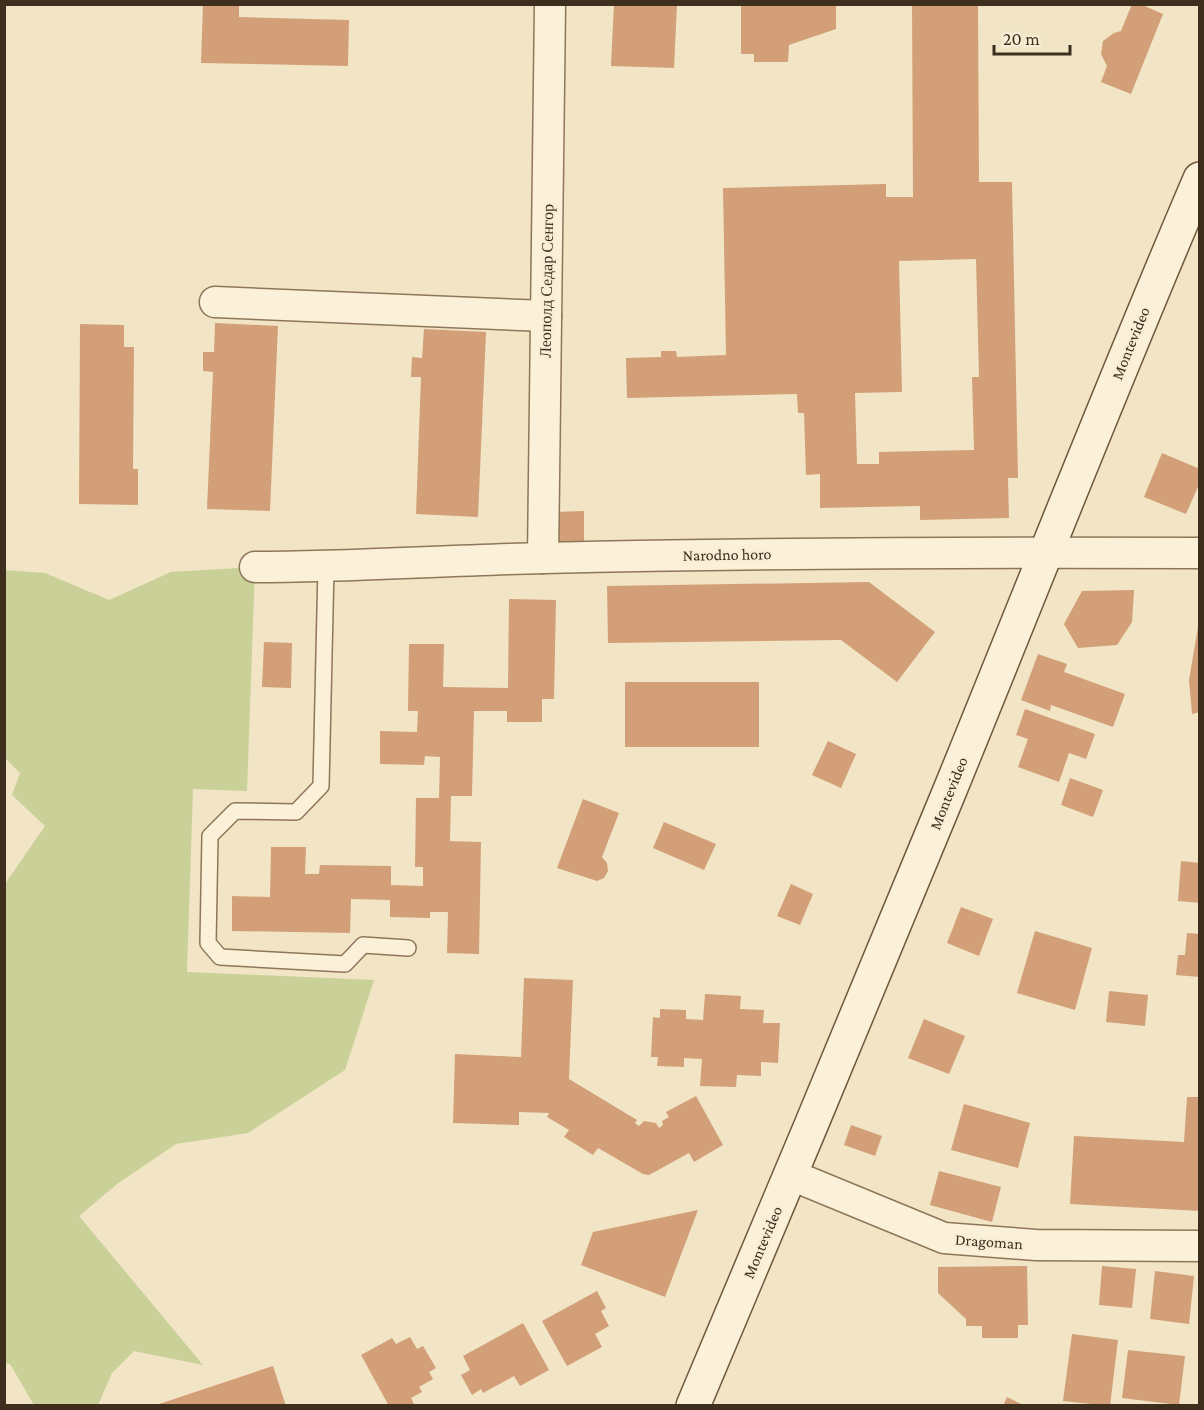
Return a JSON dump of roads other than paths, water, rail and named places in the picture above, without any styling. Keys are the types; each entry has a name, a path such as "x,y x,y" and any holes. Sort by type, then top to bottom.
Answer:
{"street":[{"name":"Леополд Седар Сенгор","path":"543,558 550,4"},
{"name":"Montevideo","path":"693,1406 954,780 1135,330 1200,179"},
{"path":"215,302 546,316"},
{"name":"Narodno horo","path":"255,567 326,567 543,558 806,553 1200,553"},
{"name":"Dragoman","path":"791,1175 944,1238 1036,1245 1200,1246"}],"lane":[{"path":"326,567 321,786 296,812 234,811 210,836 208,943 220,957 345,964 363,945 408,948"}]}
